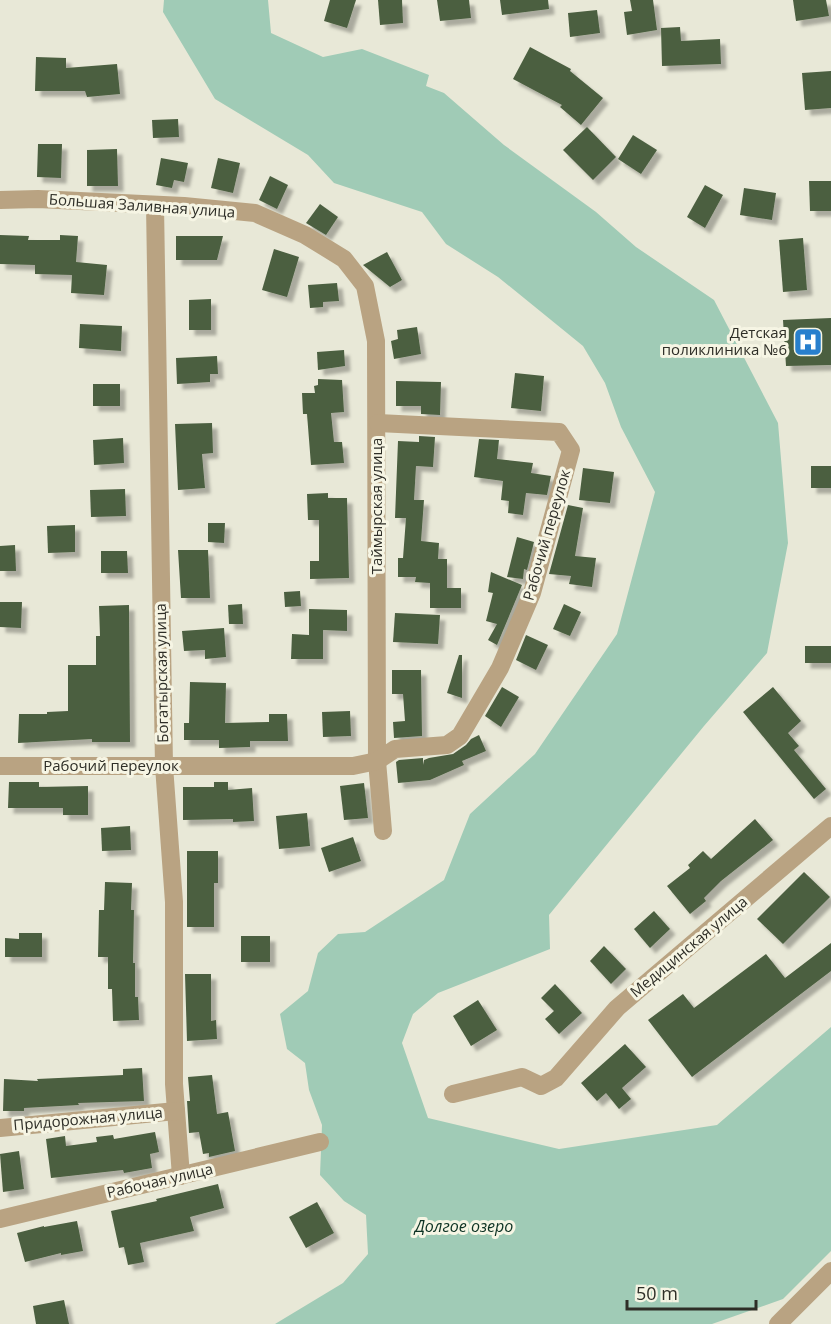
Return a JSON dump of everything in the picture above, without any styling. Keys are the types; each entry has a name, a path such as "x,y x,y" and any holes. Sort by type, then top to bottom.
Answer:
{"street":[{"name":"Большая Заливная улица","path":"0,200 38,199 184,206 255,213 304,235 344,259"},
{"name":"Богатырская улица","path":"155,205 164,766 174,902 174,1084 181,1176"},
{"name":"Таймырская улица","path":"344,259 365,286 376,341 378,423 377,761 383,831"},
{"name":"Рабочий переулок","path":"0,766 353,766 377,761 395,749 447,745 460,736 500,668 532,593 571,450 559,432 378,423"},
{"name":"Медицинская улица","path":"453,1094 522,1077 541,1086 556,1078 617,1008 831,826"},
{"name":"Придорожная улица","path":"0,1128 176,1111"},
{"name":"Рабочая улица","path":"0,1219 320,1142"},
{"path":"778,1324 831,1271"}],"water":[{"name":"Долгое озеро","path":"164,0 268,0 271,33 323,57 362,49 429,75 426,86 444,93 504,145 596,212 636,247 714,300 778,423 788,543 767,653 549,915 550,949 438,993 413,1014 402,1043 428,1118 559,1149 717,1125 831,1027 831,1251 783,1299 712,1324 275,1324 343,1283 368,1254 366,1215 344,1201 320,1175 322,1125 309,1090 305,1063 287,1049 280,1014 308,991 318,953 338,934 365,932 444,880 470,814 535,754 617,634 655,492 621,427 605,383 583,346 498,277 446,244 422,212 334,183 308,155 215,99 163,12"}],"building":[{"path":"330,0 356,0 347,28 324,21"},
{"path":"378,0 402,0 403,23 380,25"},
{"path":"437,0 469,0 471,18 440,21"},
{"path":"500,0 548,0 549,9 502,15"},
{"path":"630,0 653,0 657,30 627,35 624,12 632,11"},
{"path":"793,0 826,0 829,16 796,21"},
{"path":"597,10 600,33 570,37 568,13"},
{"path":"680,27 681,41 720,39 721,64 662,66 661,28"},
{"path":"530,47 571,69 570,71 603,98 581,125 560,107 562,105 513,79"},
{"path":"36,57 66,58 66,68 117,64 120,94 87,97 85,91 35,91"},
{"path":"831,71 831,108 805,110 802,73"},
{"path":"178,119 179,137 153,138 152,120"},
{"path":"587,127 616,157 593,180 563,150"},
{"path":"633,135 657,150 641,174 618,159"},
{"path":"38,144 62,144 61,178 37,177"},
{"path":"117,149 118,186 87,186 87,150"},
{"path":"161,158 188,163 184,182 174,180 172,188 156,185"},
{"path":"218,158 240,163 233,193 211,188"},
{"path":"270,176 288,185 277,209 259,200"},
{"path":"809,181 831,181 831,211 810,211"},
{"path":"705,185 723,195 705,228 687,217"},
{"path":"744,188 776,193 772,220 740,215"},
{"path":"320,204 338,217 326,235 306,223"},
{"path":"0,235 29,236 28,240 60,240 60,235 78,236 76,262 107,265 104,295 71,293 72,275 35,274 35,265 0,264"},
{"path":"176,236 223,236 217,260 176,260"},
{"path":"803,238 807,290 783,292 779,240"},
{"path":"274,249 299,257 287,297 262,290"},
{"path":"387,252 402,280 390,287 363,265"},
{"path":"337,283 339,301 323,302 323,307 310,308 308,285"},
{"path":"211,299 211,330 189,330 189,300"},
{"name":"Детская поликлиника №6","path":"831,318 831,365 786,366 783,320"},
{"path":"80,324 122,326 121,351 79,348"},
{"path":"417,327 421,354 394,359 391,341 398,339 397,330"},
{"path":"344,350 345,366 318,370 317,352"},
{"path":"217,356 218,374 210,374 210,382 177,384 176,358"},
{"path":"515,373 544,376 541,411 511,408"},
{"path":"318,379 342,380 344,412 331,413 334,442 342,442 344,463 311,465 307,414 303,414 302,393 315,393 314,386 318,385"},
{"path":"396,381 441,382 440,415 421,414 421,406 396,406"},
{"path":"93,384 120,384 120,406 93,406"},
{"path":"212,423 213,453 202,454 205,488 178,490 175,424"},
{"path":"419,436 435,437 433,467 416,466 414,500 424,500 421,541 439,543 438,559 447,559 447,588 461,588 461,608 430,608 430,583 415,582 416,577 398,577 398,558 403,558 406,518 395,518 398,441 419,442"},
{"path":"123,438 124,463 94,465 93,440"},
{"path":"479,439 499,440 497,459 533,463 531,473 551,476 547,495 526,493 523,515 508,513 509,501 501,500 503,481 474,477"},
{"path":"811,466 831,466 831,488 811,488"},
{"path":"583,468 614,472 610,503 579,500"},
{"path":"125,489 126,516 91,517 90,490"},
{"path":"328,493 328,498 347,498 349,578 310,579 310,561 319,561 319,520 308,520 307,494"},
{"path":"568,505 583,508 575,556 596,558 592,587 569,584 571,576 549,574"},
{"path":"208,523 225,523 224,543 208,542"},
{"path":"75,525 75,552 48,553 47,526"},
{"path":"517,537 534,542 527,570 524,569 523,579 507,577"},
{"path":"15,545 16,571 0,571 0,546"},
{"path":"178,550 208,550 210,598 181,598"},
{"path":"101,551 127,551 128,573 101,573"},
{"path":"491,572 522,585 497,645 488,640 497,624 486,621 493,593 488,592"},
{"path":"300,591 301,606 285,607 284,592"},
{"path":"0,602 22,602 21,628 0,627"},
{"path":"242,604 243,624 229,624 228,605"},
{"path":"564,604 581,612 570,636 553,629"},
{"path":"129,605 130,742 92,742 92,739 18,743 19,714 68,711 68,665 96,665 96,636 100,636 99,606"},
{"path":"309,609 347,610 347,631 323,630 323,659 291,659 292,634 309,635"},
{"path":"395,613 440,615 438,644 393,642"},
{"path":"224,628 226,657 205,659 205,650 184,651 182,631"},
{"path":"526,635 548,645 536,670 516,660"},
{"path":"805,646 831,646 831,663 805,663"},
{"path":"459,655 462,655 462,698 447,693"},
{"path":"392,670 421,670 422,736 394,738 393,722 405,721 403,694 392,694"},
{"path":"190,682 226,683 225,723 269,722 269,714 287,714 288,741 250,741 250,747 219,748 219,740 184,740 184,723 189,723"},
{"path":"502,687 519,697 501,727 485,716"},
{"path":"773,687 801,721 788,733 799,746 794,750 826,789 814,799 743,712"},
{"path":"350,711 351,736 323,737 322,712"},
{"path":"479,735 486,751 462,761 464,765 430,780 398,783 396,762 399,760 423,758 423,765 424,760 429,758 453,754"},
{"path":"9,782 39,782 39,787 88,786 88,815 63,815 63,808 8,808"},
{"path":"214,782 228,782 228,790 252,788 254,821 183,820 183,787 214,787"},
{"path":"364,783 368,818 344,820 340,786"},
{"path":"307,813 310,846 279,849 276,816"},
{"path":"755,819 773,840 721,881 704,898 706,901 690,914 667,886 690,868 688,865 703,851 711,859"},
{"path":"130,826 131,850 102,851 101,828"},
{"path":"353,837 361,861 329,872 321,848"},
{"path":"187,851 218,851 218,883 214,883 214,927 187,927"},
{"path":"804,872 830,897 783,944 757,919"},
{"path":"105,882 132,883 133,963 135,963 135,997 138,997 139,1020 113,1021 112,989 108,989 108,957 98,957 99,910 104,910"},
{"path":"654,911 670,929 650,948 634,929"},
{"path":"19,933 42,933 42,957 5,957 5,938 19,939"},
{"path":"241,936 270,936 270,962 241,962"},
{"path":"831,943 831,971 692,1077 648,1020 683,994 694,1008 766,954 785,978"},
{"path":"604,946 626,969 611,984 590,961"},
{"path":"185,974 211,974 211,1021 216,1020 217,1039 187,1041"},
{"path":"555,984 582,1013 559,1034 545,1019 554,1011 541,998"},
{"path":"478,1000 497,1030 471,1046 453,1016"},
{"path":"625,1044 646,1067 622,1088 631,1099 619,1109 606,1093 597,1101 581,1083"},
{"path":"142,1068 144,1101 78,1103 79,1105 3,1111 4,1079 38,1081 37,1079 123,1075 123,1069"},
{"path":"212,1075 217,1114 228,1112 235,1151 209,1157 209,1153 203,1154 199,1132 189,1133 187,1101 190,1101 188,1077"},
{"path":"155,1132 159,1152 150,1154 152,1168 124,1173 123,1170 51,1178 46,1139 65,1136 66,1146 97,1142 96,1137 113,1135 114,1139"},
{"path":"19,1151 24,1189 3,1192 0,1154"},
{"path":"218,1184 224,1208 190,1217 194,1231 140,1243 144,1262 128,1265 124,1247 119,1248 111,1211"},
{"path":"317,1202 334,1233 306,1248 289,1217"},
{"path":"77,1221 83,1251 61,1255 61,1253 25,1262 17,1233"},
{"path":"64,1300 69,1324 36,1324 33,1306"}],"place":[{"name":"Детская поликлиника №6","path":"808,342"}]}
